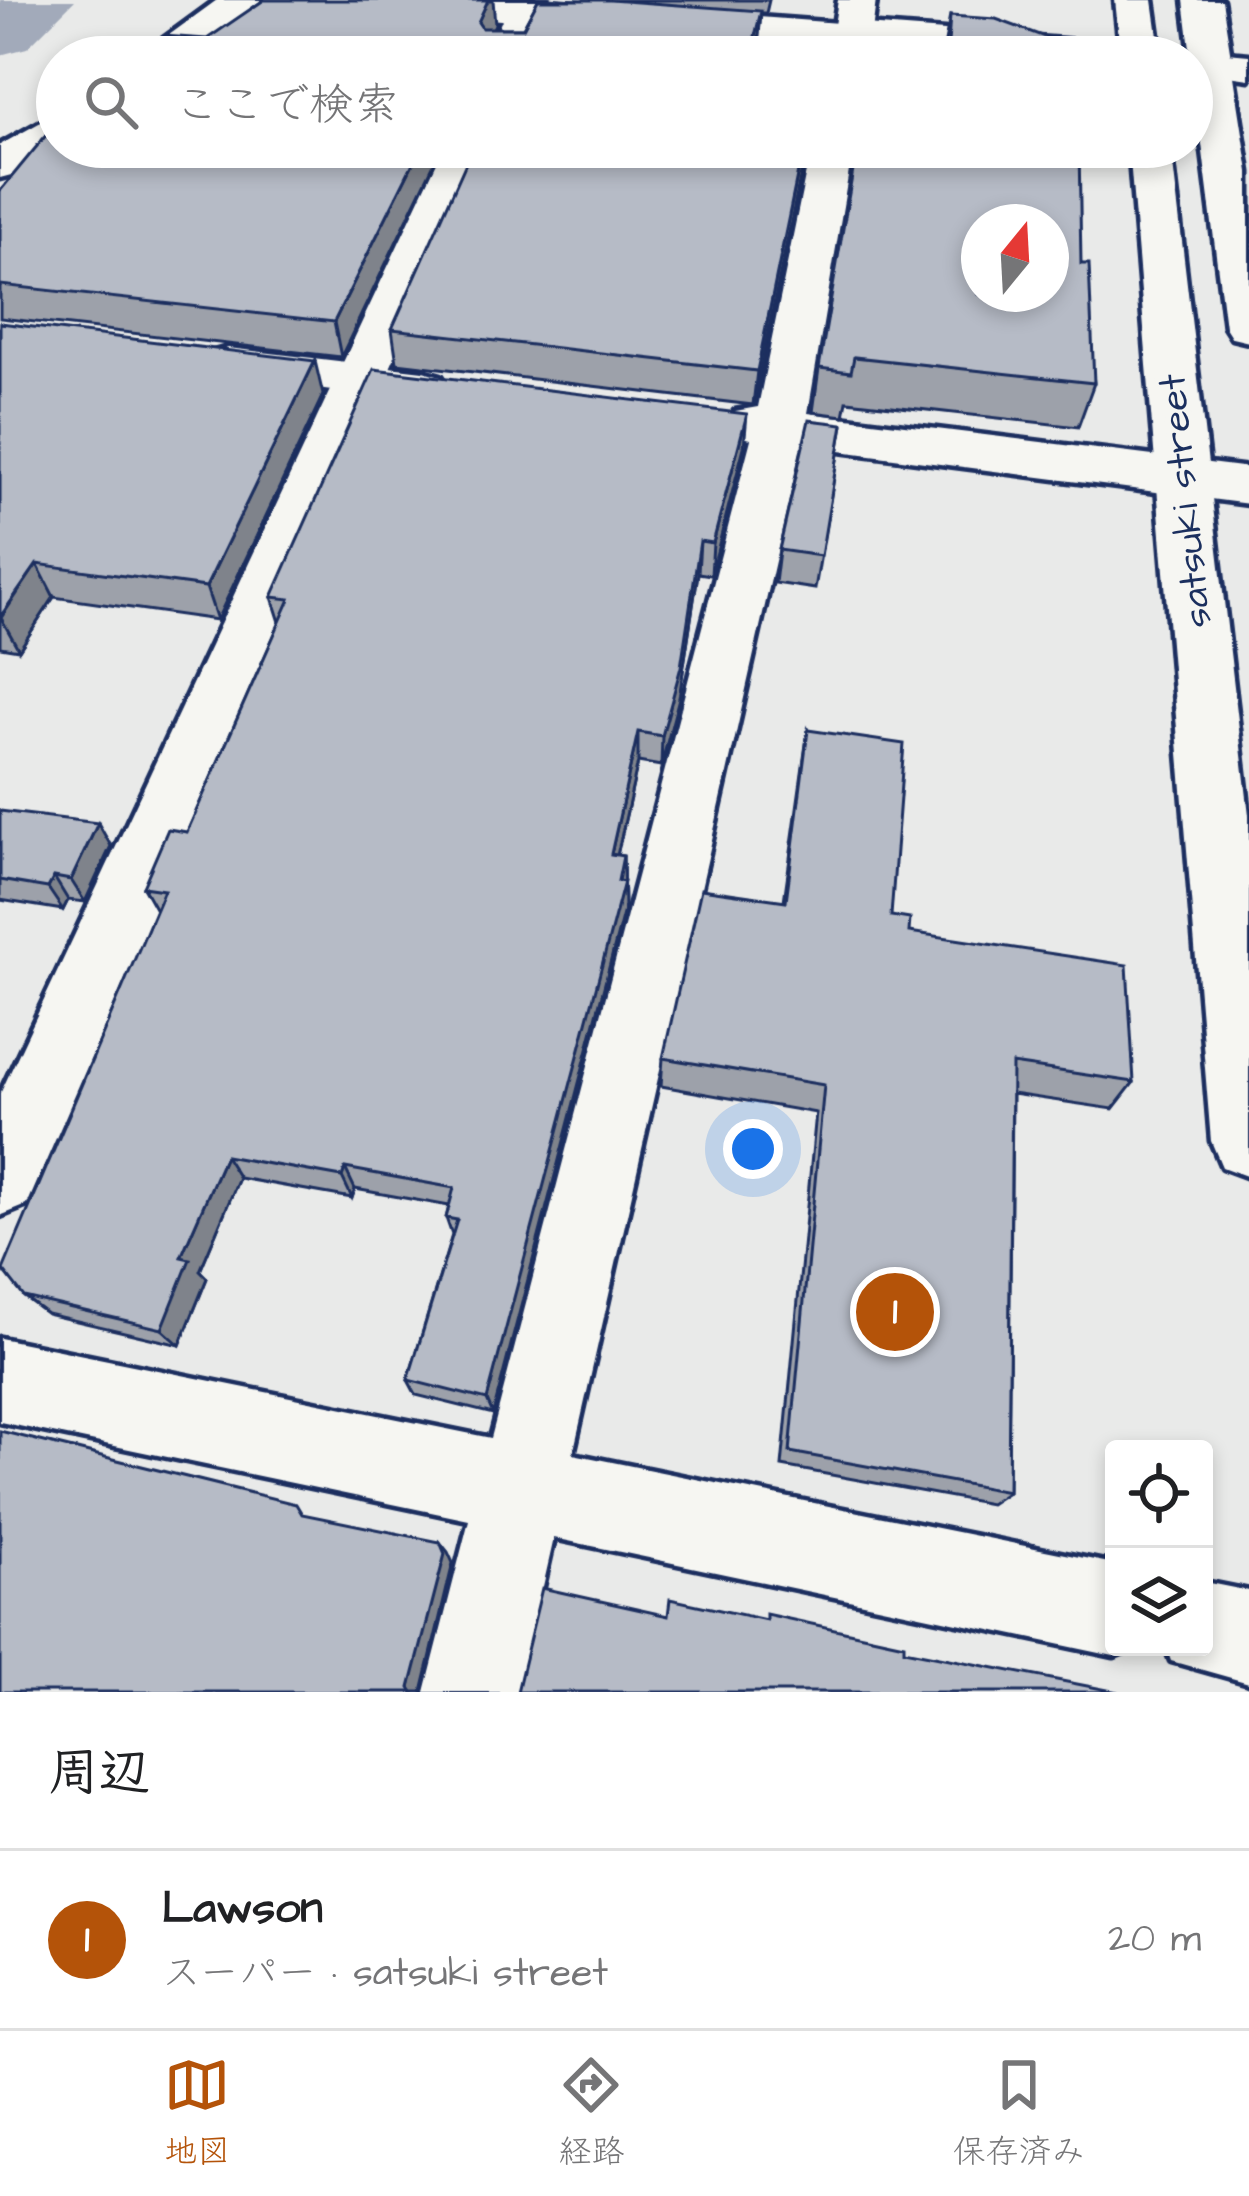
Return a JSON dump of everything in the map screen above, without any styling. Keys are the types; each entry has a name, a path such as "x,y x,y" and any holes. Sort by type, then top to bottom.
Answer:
{"main road":[{"path":"190,36 242,0"},
{"path":"386,0 528,5 905,36"},
{"path":"1134,0 1139,36"},
{"path":"1203,0 1212,36"},
{"path":"514,36 528,5"},
{"path":"1219,64 1249,327"},
{"path":"0,165 36,141"},
{"path":"0,1179 456,168"},
{"path":"472,1692 780,426 828,168"},
{"name":"satsuki street","path":"1152,168 1249,1141"},
{"path":"180,358 477,393"},
{"path":"710,418 1249,486"},
{"path":"0,1379 522,1492 1105,1608"},
{"path":"1213,1630 1249,1637"}],"building":[{"path":"264,0 488,0 478,22 482,28 523,28 538,0 761,11 755,36 211,36"},
{"path":"950,16 996,19 1042,36 949,36"},
{"path":"36,147 36,168 411,168 334,322 0,285 0,191"},
{"path":"464,168 799,168 757,371 392,329"},
{"path":"853,168 1079,168 1081,264 1089,264 1094,383 854,357 851,372 819,368"},
{"path":"0,323 315,361 206,587 37,564 0,617"},
{"path":"374,369 747,414 713,543 700,541 681,667 662,736 638,732 611,854 623,856 618,881 624,882 487,1400 408,1380 457,1220 446,1218 454,1188 345,1168 342,1177 225,1156 181,1257 190,1259 162,1329 24,1297 3,1270 164,890 143,887 168,829 187,832 290,599 272,597"},
{"path":"809,420 843,424 821,556 779,550"},
{"path":"808,730 904,744 891,916 910,919 909,932 1127,965 1134,1082 1012,1064 1008,1492 790,1452 824,1085 663,1058 701,889 786,901"},
{"path":"0,811 98,823 71,880 54,877 48,888 0,880"},
{"path":"0,1431 296,1504 302,1514 440,1542 445,1554 410,1688 413,1692 0,1692"},
{"path":"542,1588 668,1616 670,1599 766,1620 766,1614 904,1644 904,1650 1118,1692 517,1692"}],"waterway":[{"path":"0,32 38,0"}],"place":[{"name":"Lawson","path":"895,1312"}]}
